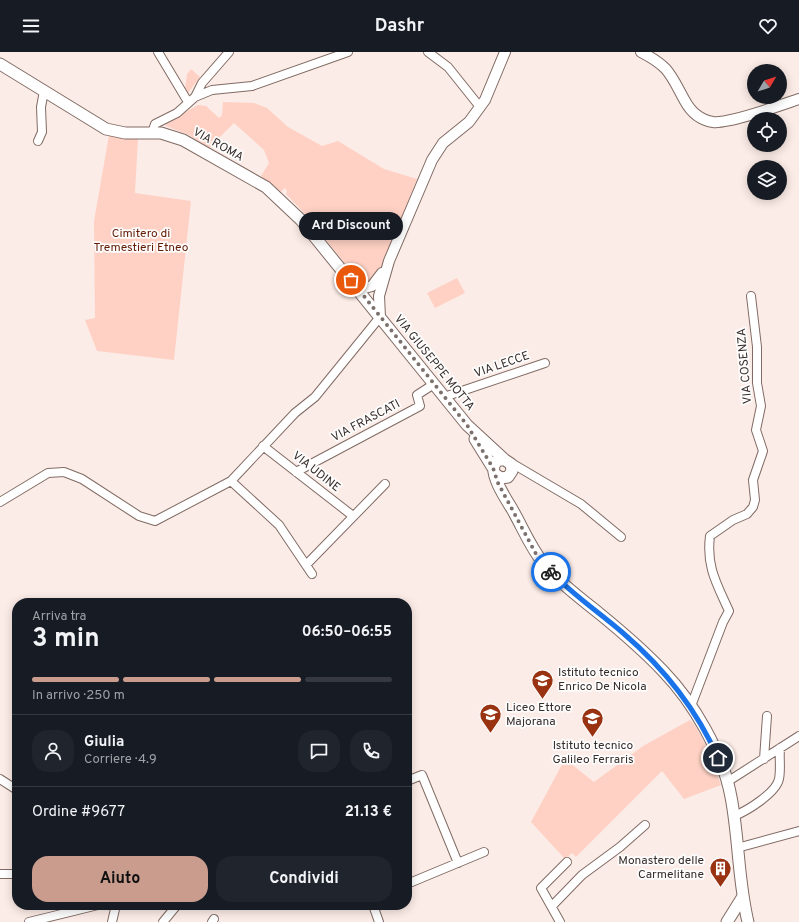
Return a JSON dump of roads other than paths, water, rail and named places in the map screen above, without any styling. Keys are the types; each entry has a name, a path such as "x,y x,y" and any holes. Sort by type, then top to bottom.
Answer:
{"main road":[{"name":"VIA ROMA","path":"0,64 106,129 125,133 170,135 183,140 266,187 301,220 380,317"},
{"name":"VIA GIUSEPPE MOTTA","path":"380,317 467,425"},
{"path":"467,425 507,460 512,467 506,482 506,489 516,515"},
{"path":"467,425 494,471 506,499 536,554 545,566 569,590 643,651 664,671 691,706 714,748 727,782 734,816 742,898 748,922"},
{"path":"494,471 498,460 507,460"},
{"path":"494,471 501,478 510,475"},
{"path":"728,922 742,898"},
{"path":"728,922 733,918 739,918 748,922"}],"street":[{"path":"158,52 188,102"},
{"path":"196,97 202,83 229,52"},
{"path":"152,133 155,124 176,112 196,97 212,90 252,86 348,52"},
{"path":"428,52 448,67 480,107"},
{"path":"379,296 364,297 368,288 378,281 389,261 436,152 448,138 469,122 480,107 490,90 505,52"},
{"path":"641,52 661,63 668,69 692,111 714,123 728,121 799,99"},
{"path":"38,141 41,135 41,107 44,91"},
{"path":"0,502 48,473 64,472 82,480 139,516 156,521 231,481 295,413 315,397 380,317 379,296 389,261"},
{"name":"VIA COSENZA","path":"691,706 723,622 729,612 710,566 708,551 710,536 733,520 747,514 753,507 755,500 753,480 763,451 756,430 761,406 757,384 757,347 750,296"},
{"name":"VIA LECCE","path":"444,398 545,362"},
{"name":"VIA FRASCATI","path":"296,472 420,406 417,395 434,384"},
{"name":"VIA UDINE","path":"263,446 353,516"},
{"path":"507,460 581,504 621,537"},
{"path":"510,475 516,473 536,476"},
{"path":"231,481 279,525 312,574"},
{"path":"306,565 385,484"},
{"path":"764,758 767,716"},
{"path":"727,782 799,736"},
{"path":"734,816 746,811 774,789 779,780 780,748"},
{"path":"412,779 422,775 458,863"},
{"path":"0,778 12,786"},
{"path":"552,906 582,875 620,847 645,825"},
{"path":"737,848 799,831"},
{"path":"412,882 484,852"},
{"path":"560,922 541,888 567,862"},
{"path":"0,874 12,874"},
{"path":"34,922 79,910"},
{"path":"112,922 115,910"},
{"path":"163,922 173,910"},
{"path":"374,910 379,922"}],"place":[{"name":"Ard Discount","path":"351,280"},
{"name":"Istituto tecnico Enrico De Nicola","path":"543,700"},
{"name":"Liceo Ettore Majorana","path":"490,734"},
{"name":"Istituto tecnico Galileo Ferraris","path":"593,738"},
{"name":"Monastero delle Carmelitane","path":"720,888"}],"park label":[{"name":"Cimitero di Tremestieri Etneo","path":"141,241"}]}
